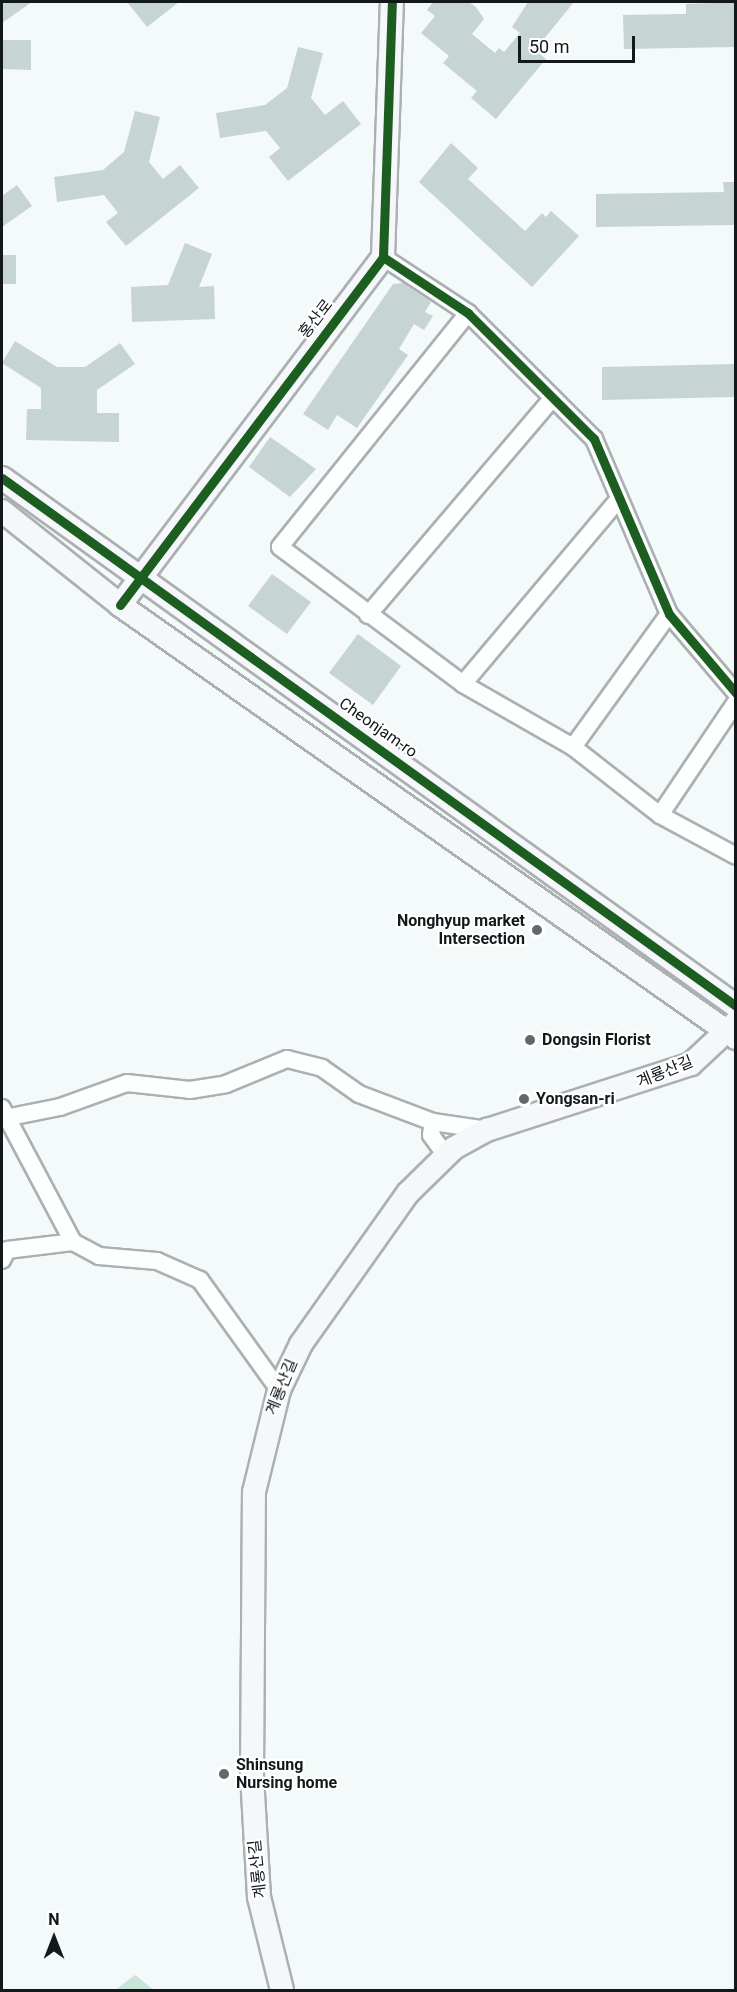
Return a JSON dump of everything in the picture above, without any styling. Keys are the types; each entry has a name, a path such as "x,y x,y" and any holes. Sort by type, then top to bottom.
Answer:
{"street":[{"path":"392,2 383,257 468,313 594,439 669,614 735,693"},
{"name":"홍산로","path":"120,605 143,581 383,257"},
{"path":"468,313 280,547 463,684 573,747 660,815 735,856"},
{"path":"368,615 553,398"},
{"name":"Cheonjam-ro","path":"2,478 735,1006"},
{"path":"463,684 619,499"},
{"path":"2,511 120,605 733,1030"},
{"path":"573,747 669,614"},
{"path":"660,815 735,702"},
{"name":"계룡산길","path":"282,1990 259,1897 252,1762 254,1492 279,1390 301,1344 408,1193 446,1156 487,1130 691,1064 733,1030"},
{"path":"279,1390 200,1280 157,1261 99,1256 73,1242 6,1112 60,1107 128,1083 190,1090 226,1084 287,1059 322,1068 359,1094 433,1122 487,1130"},
{"path":"433,1122 431,1135 446,1156"},
{"path":"2,1260 7,1250 73,1242"}],"green space":[{"path":"135,1975 154,1990 115,1990"}],"building":[{"path":"2,2 32,2 2,23"},
{"path":"127,2 179,2 147,27"},
{"path":"433,2 469,2 476,7 484,19 472,34 495,53 499,48 504,52 520,33 512,27 528,2 574,2 535,50 546,59 496,119 471,98 477,91 443,63 449,56 421,33 435,16 427,10"},
{"path":"735,2 735,47 624,49 623,15 686,14 686,4"},
{"path":"2,40 31,40 31,70 2,69"},
{"path":"298,47 323,53 311,98 325,115 343,101 361,124 288,181 269,157 280,148 266,131 220,138 216,113 265,105 287,88"},
{"path":"135,111 160,117 149,162 163,179 180,165 199,188 126,246 106,222 118,213 104,195 57,202 54,177 103,170 124,152"},
{"path":"451,143 478,168 468,179 525,231 542,213 546,217 551,211 579,236 532,287 419,182"},
{"path":"723,182 735,182 735,225 596,227 596,194 724,192"},
{"path":"17,185 32,206 2,227 2,196"},
{"path":"185,243 212,254 199,287 214,286 215,319 132,322 131,287 168,285"},
{"path":"2,255 16,255 16,284 2,284"},
{"path":"403,283 431,302 425,312 433,316 424,330 414,324 399,349 408,355 357,428 337,415 328,430 303,414 393,284"},
{"path":"15,341 57,367 85,367 120,343 135,364 97,390 97,413 119,413 119,442 26,440 27,409 41,409 41,388 2,363"},
{"path":"735,364 735,397 602,400 602,367"},
{"path":"270,437 316,469 290,497 249,467"},
{"path":"272,574 311,602 287,634 248,606"},
{"path":"358,634 401,666 373,705 329,673"}],"cycle path":[{"path":"120,605 383,257 392,2"},
{"path":"383,257 468,313 594,439 669,614 736,693"},
{"path":"2,478 736,1006"}],"place":[{"name":"Nonghyup market Intersection","path":"537,930"},
{"name":"Dongsin Florist","path":"530,1040"},
{"name":"Yongsan-ri","path":"524,1099"},
{"name":"Shinsung Nursing home","path":"224,1774"}]}
